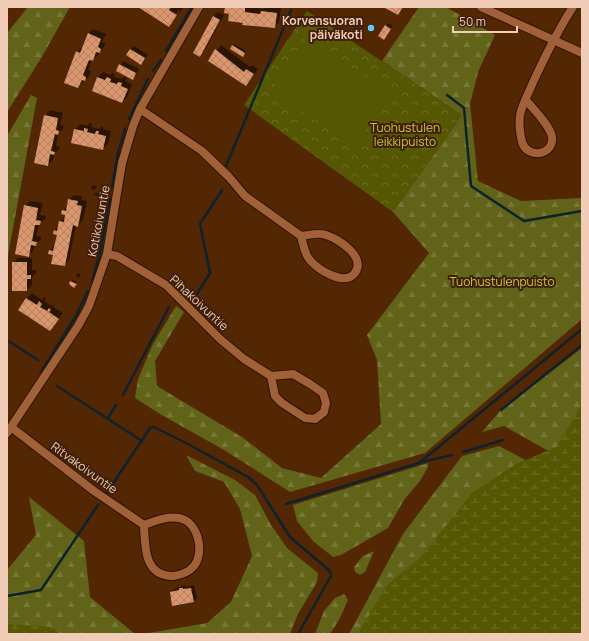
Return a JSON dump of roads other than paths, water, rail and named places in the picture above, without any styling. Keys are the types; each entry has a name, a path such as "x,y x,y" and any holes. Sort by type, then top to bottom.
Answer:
{"street":[{"name":"Kotikoivuntie","path":"10,425 78,326 89,306 107,254 122,163 133,126 140,109 199,7"},
{"path":"481,7 582,53"},
{"path":"526,100 548,127 552,138 549,148 539,154 529,152 522,143 520,112 552,40 573,7"},
{"path":"140,109 202,151 229,176 245,196 301,236 325,234 343,244 357,259 358,267 349,277 338,278 324,271 309,259 304,249 301,236"},
{"name":"Pihakoivuntie","path":"107,254 117,256 166,285 220,339 244,359 271,376"},
{"path":"293,374 310,384 323,393 326,403 324,412 315,419 305,418 282,404 275,396 271,376 293,374"},
{"name":"Ritvakoivuntie","path":"10,425 94,491 144,525"},
{"path":"162,518 180,518 193,526 199,542 199,555 194,566 181,576 165,576 152,568 146,552 144,525 162,518"}],"waterway":[{"path":"166,51 192,7"},
{"path":"226,166 291,10"},
{"path":"153,71 161,60"},
{"path":"129,119 148,79"},
{"path":"447,95 464,108 471,186 524,221 582,211"},
{"path":"112,187 118,153 125,129"},
{"path":"195,297 210,273 200,224 222,190"},
{"path":"92,282 100,253 110,199"},
{"path":"41,372 76,316 88,291"},
{"path":"123,395 169,307"},
{"path":"286,504 419,463 582,329"},
{"path":"7,340 38,360"},
{"path":"501,410 582,345"},
{"path":"57,386 142,441"},
{"path":"108,418 116,405"},
{"path":"106,494 150,428 154,427 248,477 257,485 290,537 330,571 331,576 298,634"},
{"path":"463,452 503,440"},
{"path":"422,462 452,455"},
{"path":"7,596 41,590 98,505"}],"place":[{"name":"Korvensuoran päiväkoti","path":"371,28"}],"park label":[{"name":"Tuohustulen leikkipuisto","path":"405,135"},
{"name":"Tuohustulenpuisto","path":"502,282"}]}
